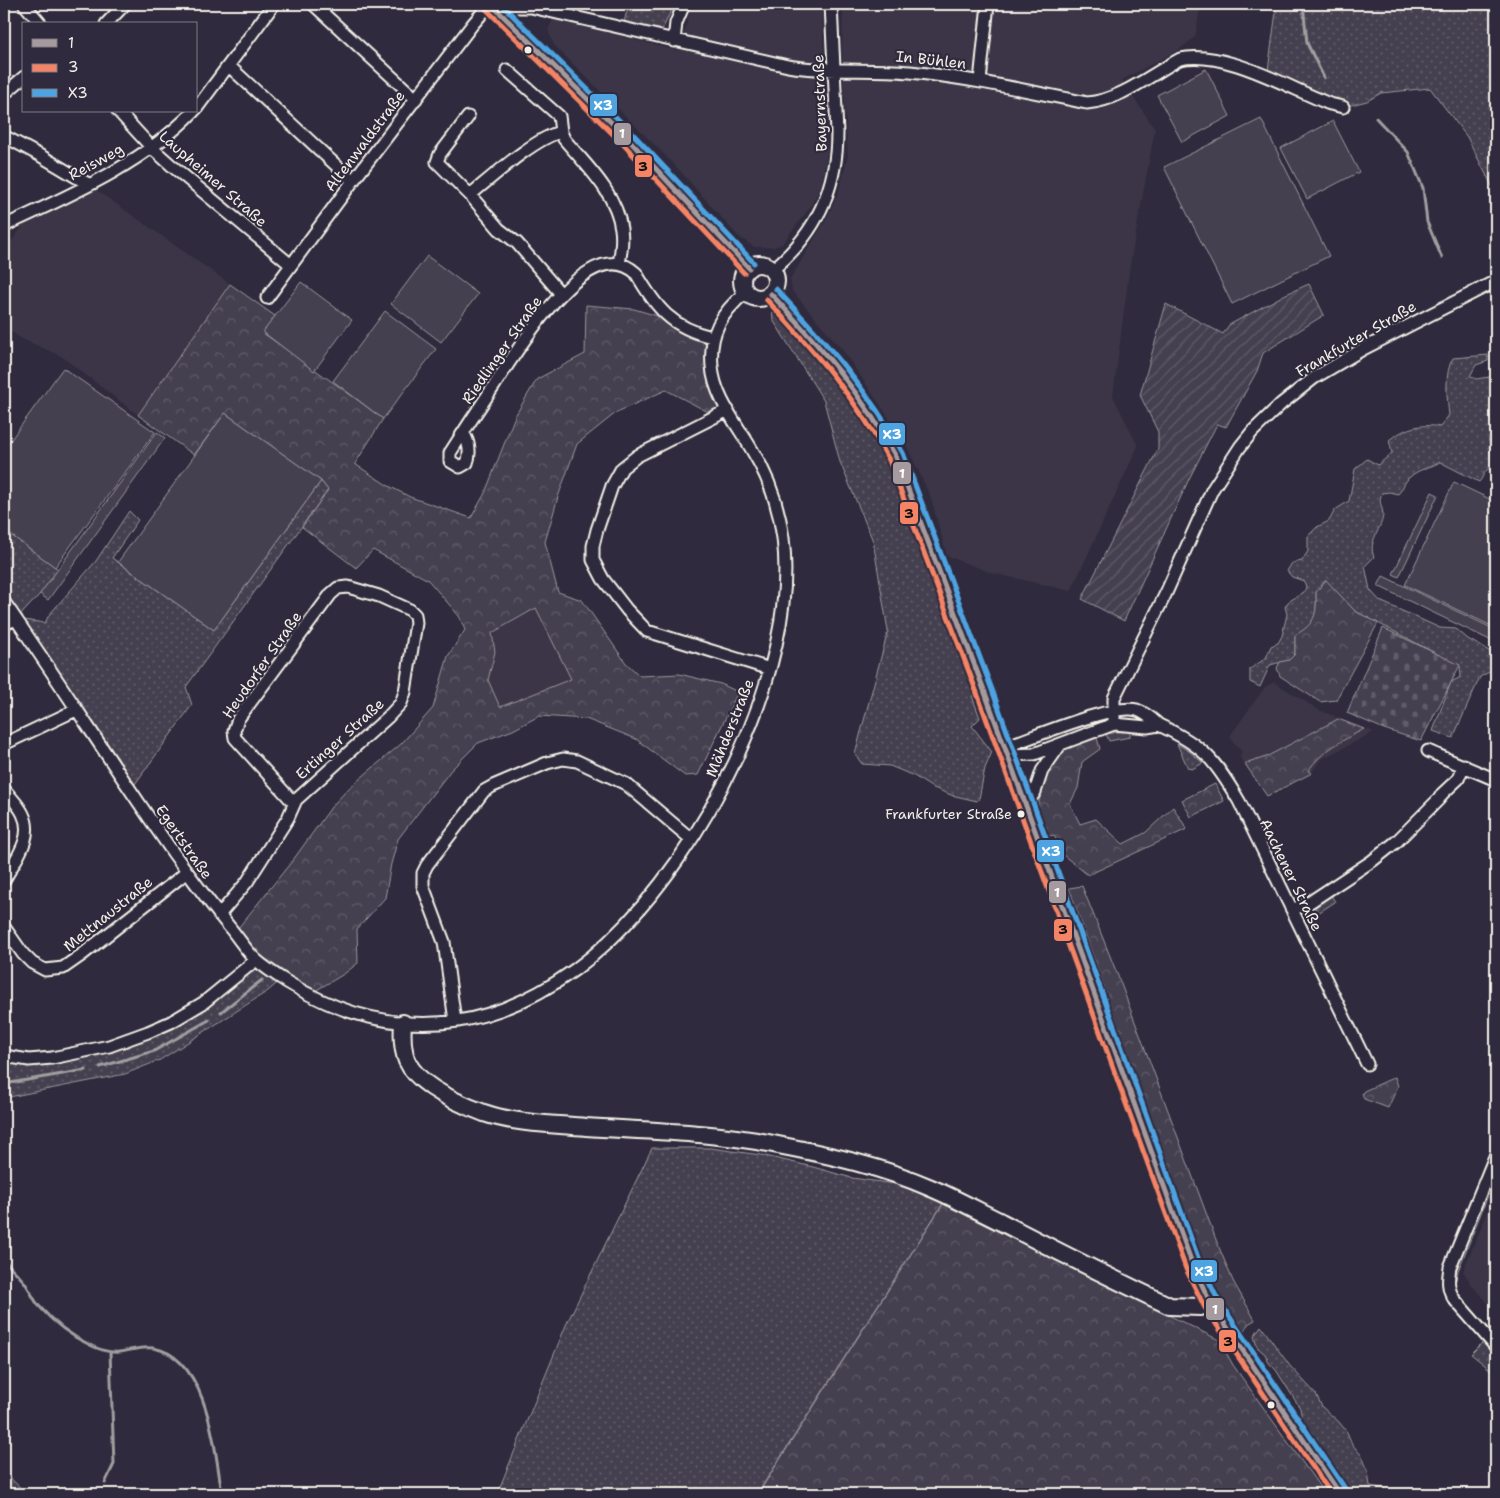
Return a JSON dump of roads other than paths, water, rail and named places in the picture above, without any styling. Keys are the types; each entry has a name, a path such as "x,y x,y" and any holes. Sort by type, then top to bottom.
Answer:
{"main road":[{"path":"494,7 628,139 749,268"},
{"path":"758,264 772,270 776,280 771,294 755,298 746,292 742,282 745,272 749,268 758,264"},
{"path":"771,294 853,386 868,407 890,445 915,504 1184,1242 1207,1296 1340,1494"},
{"path":"403,1023 404,1052 407,1061 416,1074 445,1094 485,1113 507,1119 541,1124 758,1141 884,1171 932,1188 1170,1306 1200,1307 1207,1296"}],"street":[{"path":"24,4 39,22"},
{"path":"108,22 125,4"},
{"name":"Reisweg","path":"198,106 274,4"},
{"path":"313,4 416,98"},
{"path":"674,41 676,23 684,4"},
{"name":"Bayernstraße","path":"772,270 785,259 808,230 822,207 832,182 837,150 832,4"},
{"path":"980,81 988,4"},
{"name":"Altenwaldstraße","path":"267,298 472,25 494,7"},
{"name":"In Bühlen","path":"494,7 531,7 674,41 810,70 908,72 980,81 1087,103 1096,103 1116,96 1180,59 1192,56 1205,57 1242,67 1330,104 1343,107"},
{"path":"228,66 353,181"},
{"path":"507,70 559,116 564,139 606,190 616,209 622,236 619,264 626,266 636,273 660,309 671,320 690,331 712,337 728,311 746,292"},
{"path":"4,94 22,79"},
{"name":"Laupheimer Straße","path":"119,112 152,148 291,265"},
{"name":"Reisweg","path":"4,226 88,184 152,148 175,130 193,112"},
{"path":"468,117 436,162 470,195 499,228 517,243 561,294"},
{"path":"470,195 536,144 548,136 561,132"},
{"path":"4,136 88,184"},
{"name":"Riedlinger Straße","path":"463,433 533,327 561,294 579,278 596,268 611,263 619,264"},
{"name":"Frankfurter Straße","path":"1114,724 1114,698 1212,490 1252,432 1281,404 1314,378 1363,349 1496,280"},
{"name":"Mähderstraße","path":"403,1023 426,1024 455,1021 488,1014 530,996 563,977 584,962 605,945 630,920 670,870 710,809 735,762 757,709 770,668 781,625 786,570 782,533 775,502 765,474 728,410 713,376 712,337"},
{"path":"728,410 637,456 622,468 612,486 597,530 593,546 593,560 603,579 627,610 647,631 770,668"},
{"name":"Ertinger Straße","path":"219,915 246,882 288,818 294,803 398,707 404,697 416,623 413,612 406,607 364,591 348,587 338,588"},
{"name":"Heudorfer Straße","path":"294,803 237,741 233,735 234,726 288,650 338,588"},
{"name":"Egertstraße","path":"4,602 187,872 256,960 289,983 326,1004 368,1018 403,1023"},
{"path":"4,624 16,619"},
{"path":"4,744 76,710"},
{"path":"1006,751 1114,710"},
{"name":"Aachener Straße","path":"1114,710 1136,710 1149,716 1158,725 1195,744 1214,762 1239,801 1367,1064"},
{"path":"1006,751 1034,754 1114,724"},
{"name":"Aachener Straße","path":"1114,724 1147,727 1158,725"},
{"path":"1025,806 1035,792 1042,771 1060,745"},
{"path":"1428,751 1496,780"},
{"path":"455,1021 444,942 422,880 427,865 484,791 547,763 563,759 576,760 626,784 691,839"},
{"path":"1292,910 1310,902 1380,856 1458,779 1464,765"},
{"path":"4,789 22,812 27,830 22,848 4,880"},
{"name":"Mettnaustraße","path":"4,927 23,954 32,963 45,970 63,968 84,954 187,872"},
{"path":"4,1056 29,1060 52,1058 109,1046 148,1032 171,1022 203,1004 256,960"},
{"path":"1496,1154 1450,1267 1447,1282 1449,1291 1454,1299 1496,1347"}],"waterway":[{"path":"1303,4 1307,43 1324,78"},
{"path":"1376,118 1408,152 1423,188 1427,222 1442,258"},
{"path":"221,1012 262,980"},
{"path":"100,1067 154,1051 209,1020"},
{"path":"4,1084 86,1070"},
{"path":"5,1261 25,1283 44,1312 76,1337 97,1348 112,1352 153,1348 171,1355 186,1369 197,1387 212,1431 222,1494"},
{"path":"105,1483 114,1464 110,1352"}],"place":[{"name":"Frankfurter Straße","path":"1021,814"}]}
